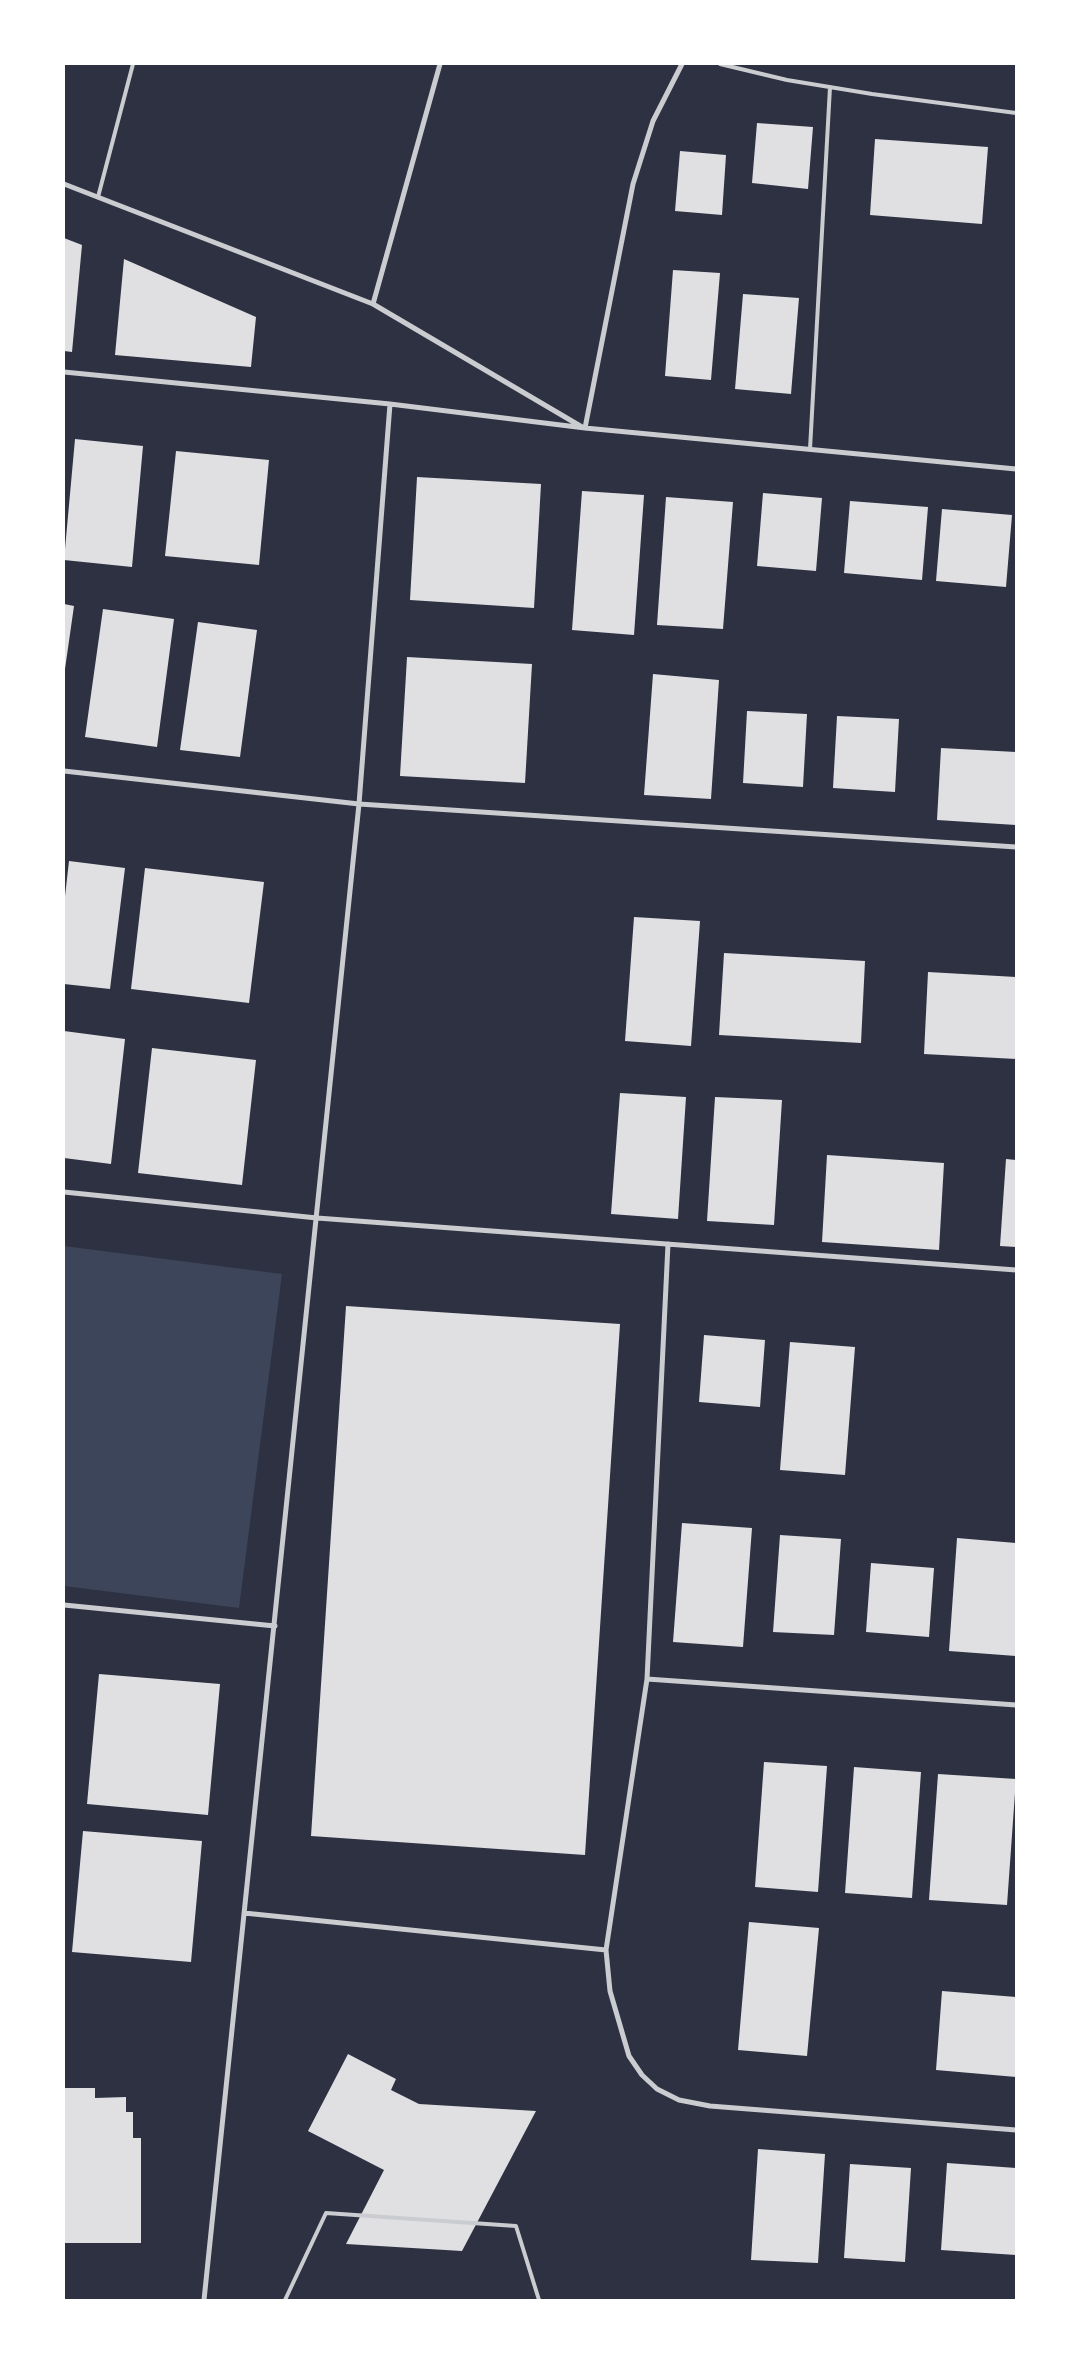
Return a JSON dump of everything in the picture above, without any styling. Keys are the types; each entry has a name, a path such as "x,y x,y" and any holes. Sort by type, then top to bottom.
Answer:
{"street":[{"path":"373,304 440,64"},
{"path":"585,428 633,184 653,121 682,64"},
{"path":"64,184 373,304 585,428"},
{"path":"64,372 390,404 585,428 1016,468"},
{"path":"204,2300 359,804 390,404"},
{"path":"64,771 359,804 1016,847"},
{"path":"64,1192 317,1218 1016,1270"},
{"path":"668,1244 647,1679 606,1950 610,1990 620,2031 629,2056 642,2075 657,2089 679,2100 710,2106 1016,2130"},
{"path":"64,1605 275,1626"},
{"path":"647,1679 1016,1705"},
{"path":"244,1913 606,1950"}],"lane":[{"path":"98,197 133,64"},
{"path":"720,64 830,87 1016,113"},
{"path":"810,449 830,87"},
{"path":"285,2300 326,2213 516,2226 539,2300"}],"shaded area":[{"path":"64,1246 282,1274 239,1608 64,1586"}],"building":[{"path":"757,123 813,127 808,189 752,183"},
{"path":"875,139 988,147 982,224 870,215"},
{"path":"680,151 726,155 722,215 675,211"},
{"path":"64,238 82,245 72,352 64,351"},
{"path":"124,259 256,317 251,367 115,355"},
{"path":"673,270 720,273 711,380 665,376"},
{"path":"743,294 799,298 791,394 735,389"},
{"path":"75,439 143,446 132,567 64,560"},
{"path":"176,451 269,460 259,565 165,556"},
{"path":"417,477 541,484 534,608 410,600"},
{"path":"582,491 644,495 634,635 572,630"},
{"path":"763,493 822,498 816,571 757,566"},
{"path":"666,497 733,502 723,629 657,625"},
{"path":"850,501 928,507 922,580 844,573"},
{"path":"942,509 1012,515 1006,587 936,581"},
{"path":"64,604 74,606 65,669 64,669"},
{"path":"103,609 174,619 157,747 85,737"},
{"path":"198,622 257,630 240,757 180,750"},
{"path":"407,657 532,664 525,783 400,776"},
{"path":"653,674 719,680 711,799 644,795"},
{"path":"747,711 807,714 803,787 743,783"},
{"path":"837,716 899,719 895,792 833,788"},
{"path":"941,748 1016,752 1016,825 937,820"},
{"path":"69,861 125,868 110,989 64,984 64,905"},
{"path":"145,868 264,882 249,1003 131,989"},
{"path":"634,917 700,921 691,1046 625,1041"},
{"path":"724,953 865,961 861,1043 719,1035"},
{"path":"928,972 1016,977 1016,1059 924,1054"},
{"path":"64,1031 125,1039 111,1164 64,1158"},
{"path":"152,1048 256,1060 242,1185 138,1173"},
{"path":"620,1093 686,1097 678,1219 611,1214"},
{"path":"715,1097 782,1100 774,1225 707,1221"},
{"path":"827,1155 944,1163 939,1250 822,1242"},
{"path":"1006,1159 1016,1160 1016,1247 1000,1246"},
{"path":"346,1306 620,1324 585,1855 311,1836"},
{"path":"704,1335 765,1340 760,1407 699,1402"},
{"path":"790,1342 855,1347 845,1475 780,1470"},
{"path":"682,1523 752,1528 743,1647 673,1642"},
{"path":"780,1535 841,1539 834,1635 773,1632"},
{"path":"957,1538 1016,1543 1016,1656 949,1651"},
{"path":"871,1563 934,1568 929,1637 866,1632"},
{"path":"99,1674 220,1684 208,1815 87,1804"},
{"path":"764,1762 827,1766 818,1892 755,1887"},
{"path":"854,1767 921,1772 912,1898 845,1893"},
{"path":"938,1774 1016,1779 1007,1905 929,1900"},
{"path":"83,1831 202,1841 191,1962 72,1952"},
{"path":"749,1922 819,1928 807,2056 738,2050"},
{"path":"942,1991 1016,1997 1016,2077 936,2070"},
{"path":"348,2054 396,2079 391,2090 419,2104 536,2111 462,2251 346,2244 384,2170 308,2131"},
{"path":"64,2088 95,2088 95,2098 126,2097 126,2112 133,2112 133,2138 141,2138 141,2243 64,2243"},
{"path":"758,2149 825,2154 818,2263 751,2260"},
{"path":"947,2163 1016,2168 1016,2255 941,2250"},
{"path":"850,2164 911,2168 905,2262 844,2258"}]}
